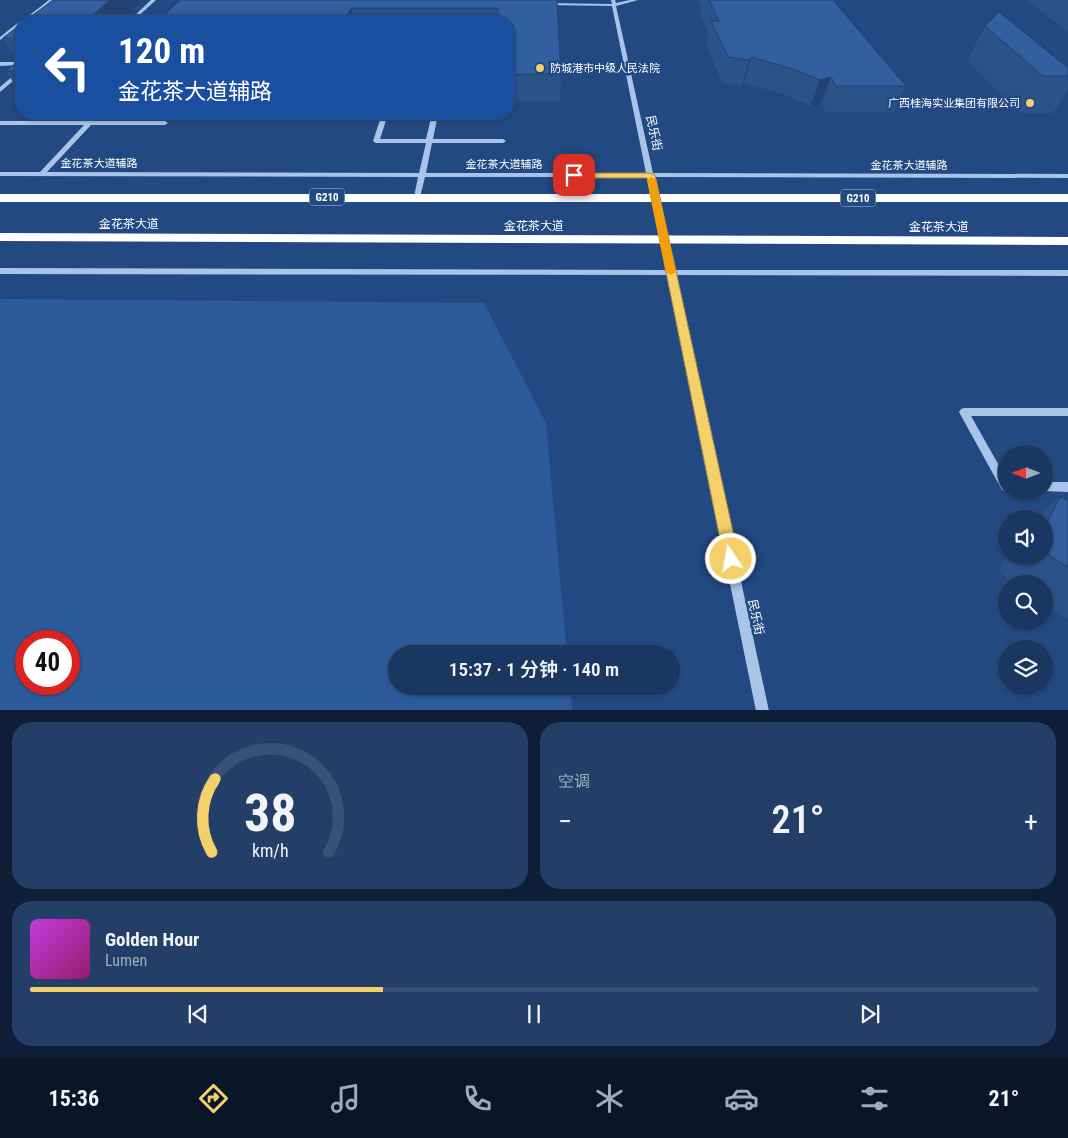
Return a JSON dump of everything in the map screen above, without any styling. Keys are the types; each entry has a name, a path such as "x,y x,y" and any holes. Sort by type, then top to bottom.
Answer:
{"highway":[{"name":"G210","path":"0,198 1068,198"},
{"name":"金花茶大道","path":"0,237 1068,242"}],"street":[{"path":"32,15 52,0"},
{"path":"138,15 154,0"},
{"path":"537,4 636,0"},
{"name":"民乐街","path":"614,2 763,710"},
{"path":"0,39 15,28"},
{"path":"0,31 11,31"},
{"path":"0,64 15,64"},
{"path":"0,90 15,77"},
{"path":"383,120 376,141 503,141"},
{"path":"417,197 433,120"},
{"path":"0,123 166,123"},
{"path":"42,174 89,123"},
{"name":"金花茶大道辅路","path":"0,174 1068,176"},
{"path":"0,271 1068,273"},
{"path":"998,474 964,412 1068,412"},
{"path":"1053,488 1068,488"}],"shaded area":[{"path":"0,299 484,303 546,423 566,645 388,645 388,695 571,695 572,710 0,710"}],"building":[{"path":"53,0 110,0 93,15 33,15"},
{"path":"180,0 557,0 561,74 515,74 515,15 497,15 498,8 351,8 347,15 164,15"},
{"path":"709,0 833,0 906,86 836,86 831,77 820,80 793,69 751,57 749,60 728,57 711,21 719,21"},
{"path":"999,12 1068,68 1068,76 1043,76 985,26"},
{"path":"15,29 15,38 3,38"},
{"path":"15,64 15,71 6,71"},
{"path":"1060,497 1068,501 1068,567 1053,558 1053,511"}],"slow traffic":[{"path":"651,180 671,272"}],"place":[{"name":"防城港市中级人民法院","path":"540,68"},
{"name":"广西桂海实业集团有限公司","path":"1030,103"}],"route":[{"path":"574,175 650,175 731,559"}]}
